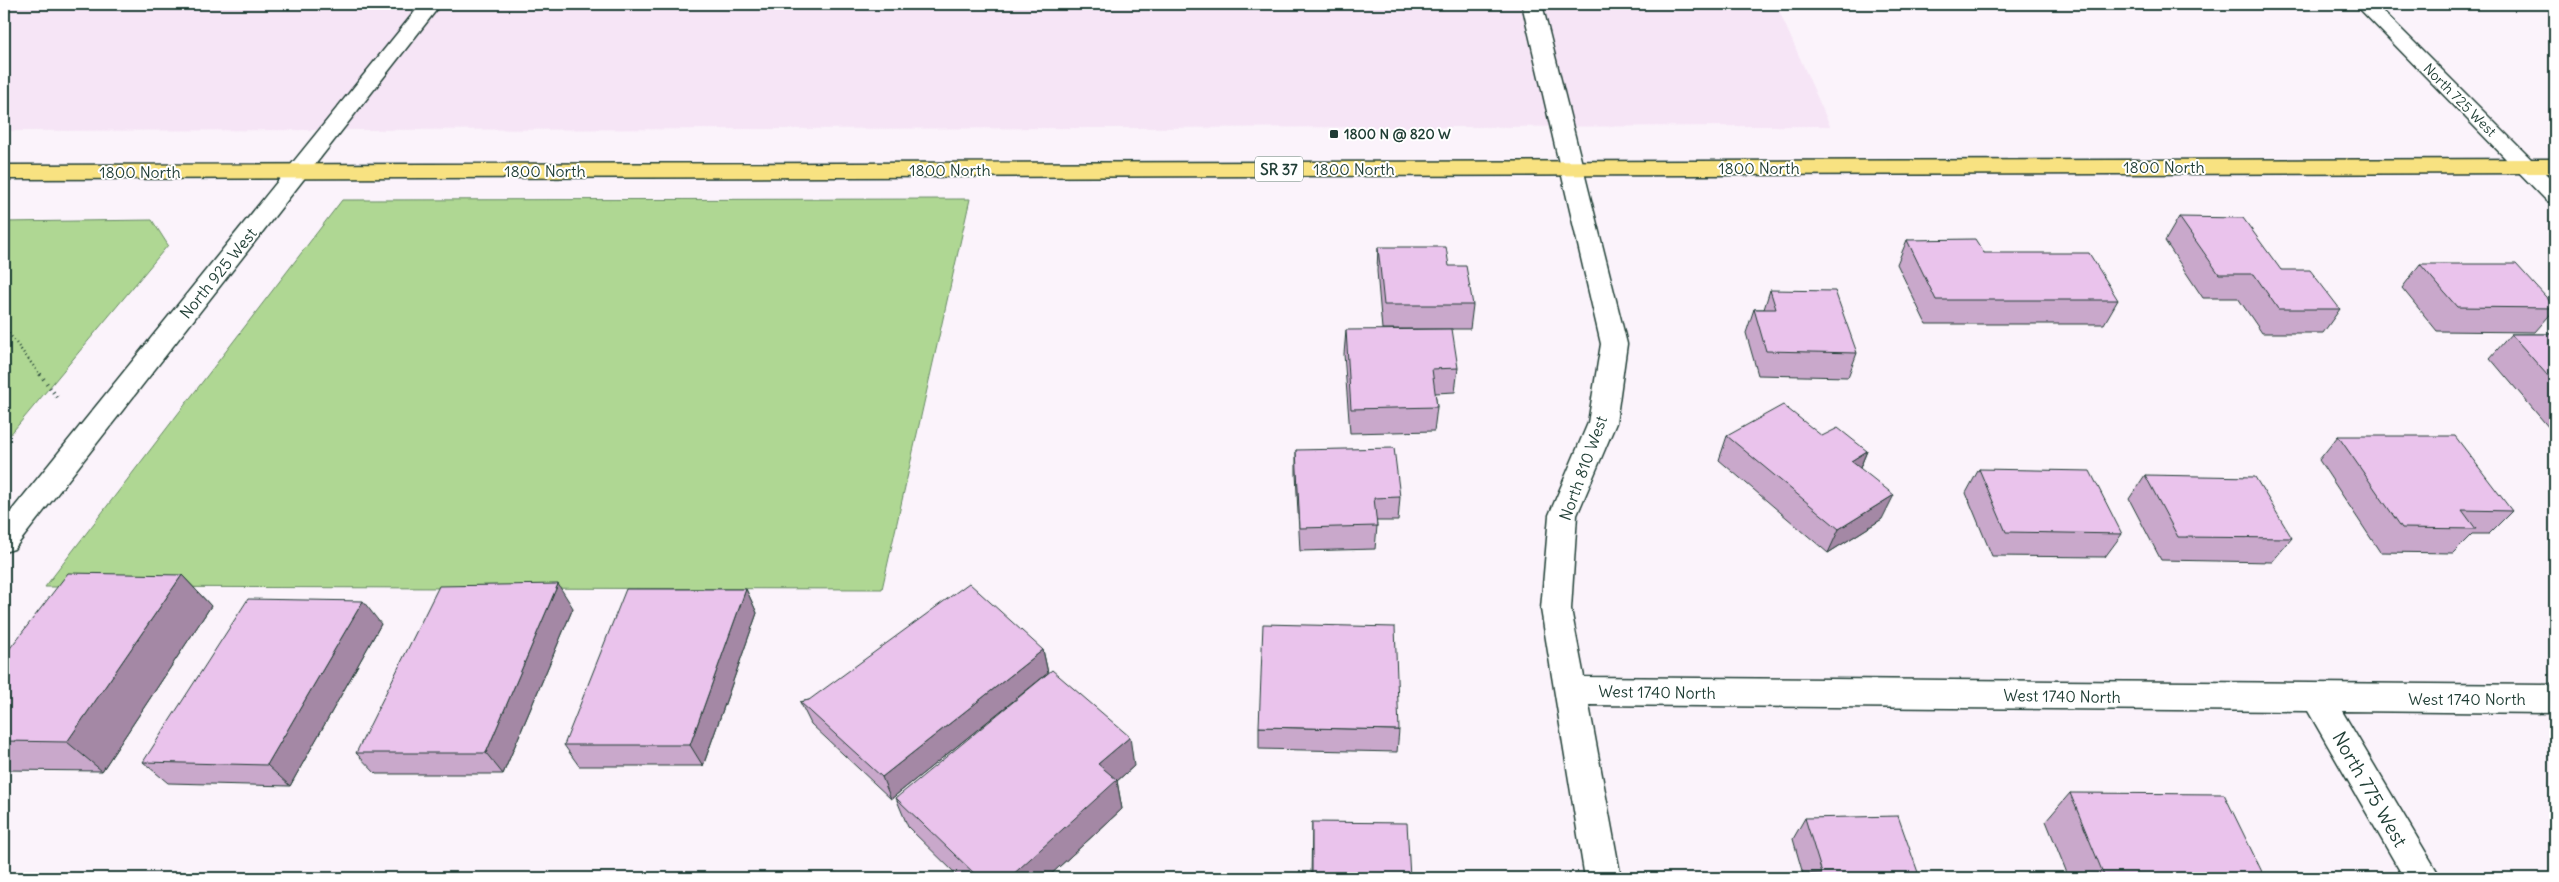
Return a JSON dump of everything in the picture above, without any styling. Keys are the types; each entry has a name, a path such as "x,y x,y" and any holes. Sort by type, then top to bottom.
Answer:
{"main road":[{"name":"1800 North","path":"4,172 2555,166"}],"street":[{"name":"North 925 West","path":"4,541 432,4"},
{"name":"North 810 West","path":"1532,4 1614,344 1602,423 1563,515 1556,609 1603,878"},
{"name":"North 725 West","path":"2365,4 2555,196"},
{"name":"West 1740 North","path":"1569,691 2318,699 2555,699"},
{"name":"North 775 West","path":"2318,699 2423,878"}],"path":[{"path":"4,327 59,400"}],"shaded area":[{"path":"4,4 1776,4 1830,126 4,131"}],"green space":[{"path":"970,199 882,589 45,587 342,200"},
{"path":"152,220 168,245 4,442 4,222"}],"building":[{"path":"2179,217 2243,218 2281,270 2310,270 2340,309 2278,309 2254,274 2219,274"},
{"path":"1975,239 1984,253 2089,253 2118,300 1936,300 1907,240"},
{"path":"1378,247 1446,247 1449,266 1466,266 1473,305 1384,305"},
{"path":"2420,264 2516,264 2555,308 2457,307"},
{"path":"1770,290 1835,291 1857,353 1766,351 1754,309 1776,309"},
{"path":"1452,329 1458,368 1432,369 1437,407 1351,409 1346,330"},
{"path":"2511,334 2555,334 2555,384"},
{"path":"1783,405 1822,436 1838,428 1867,451 1851,461 1894,495 1839,529 1727,436"},
{"path":"2338,436 2455,436 2512,511 2462,510 2476,529 2402,528"},
{"path":"1394,448 1400,497 1374,498 1377,526 1300,528 1296,450"},
{"path":"1979,469 2090,471 2122,534 2006,532"},
{"path":"2145,475 2255,477 2292,538 2178,537"},
{"path":"68,573 182,575 67,742 4,741 4,656"},
{"path":"969,583 1043,650 882,777 800,702 809,700"},
{"path":"558,584 486,753 356,753 439,586"},
{"path":"626,589 746,589 690,745 564,745"},
{"path":"248,599 363,601 267,765 143,762"},
{"path":"1263,624 1395,627 1399,730 1259,727"},
{"path":"1052,670 1130,737 1098,764 1117,780 1009,878 979,878 896,798"},
{"path":"2070,793 2224,794 2265,878 2105,878"},
{"path":"1898,816 1920,878 1802,878 1800,874 1822,873 1805,818"},
{"path":"1312,822 1407,823 1410,878 1312,878"}],"place":[{"name":"1800 N @ 820 W","path":"1334,134"}]}
